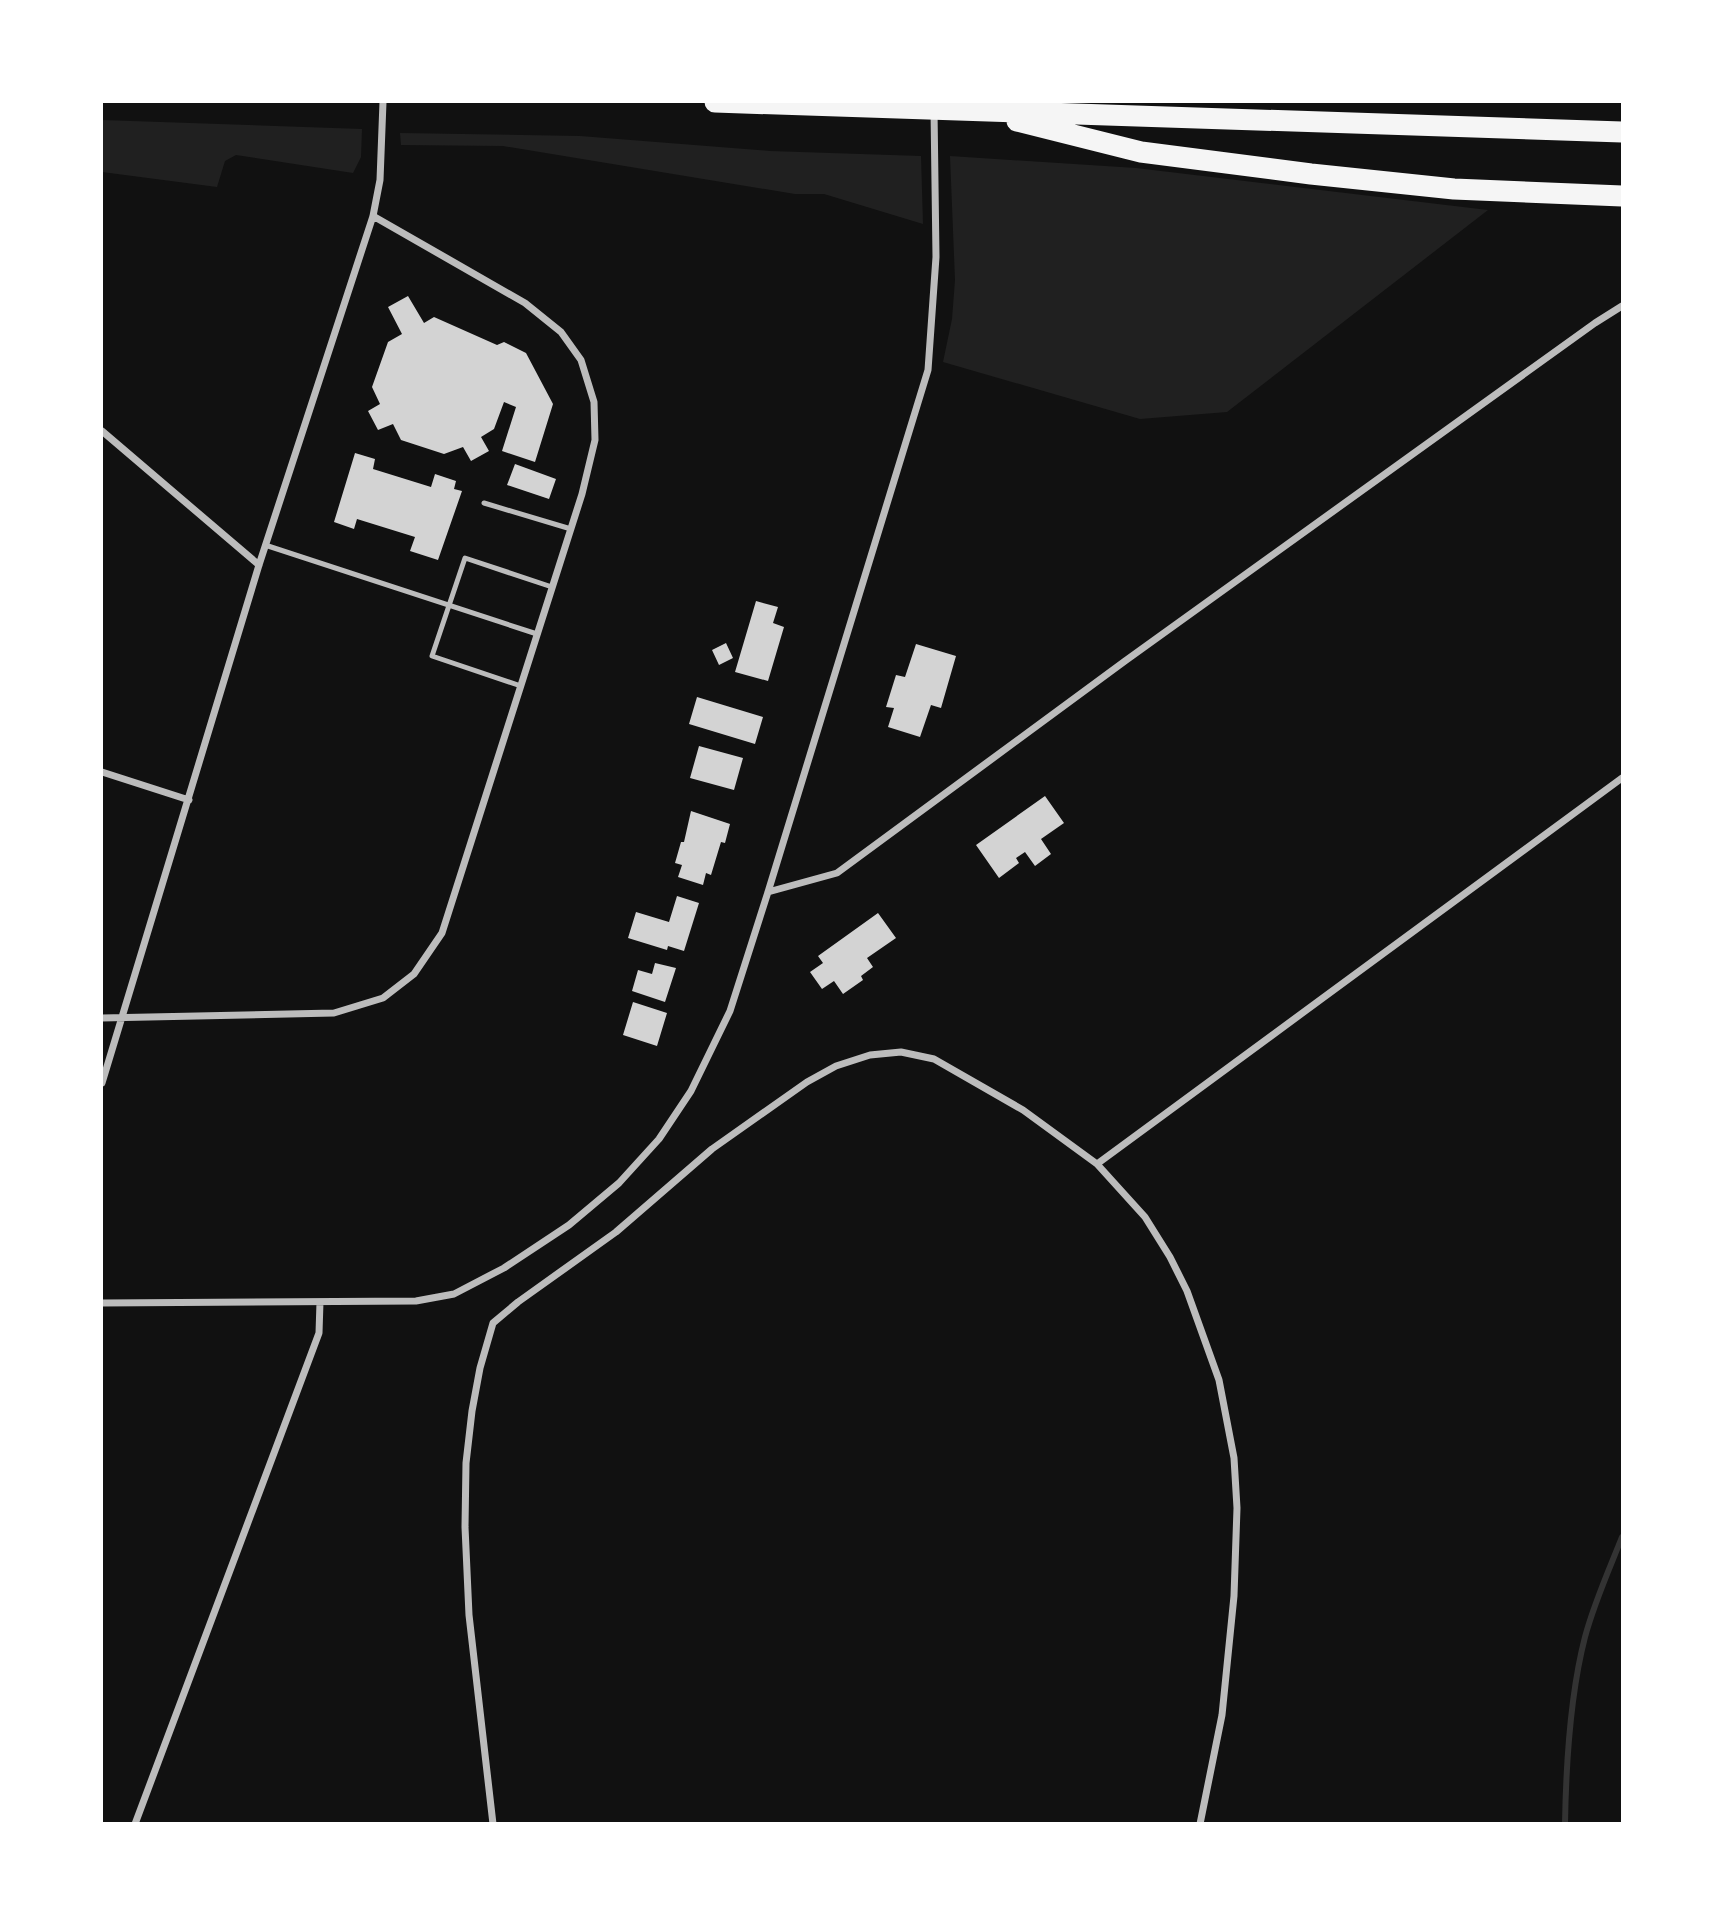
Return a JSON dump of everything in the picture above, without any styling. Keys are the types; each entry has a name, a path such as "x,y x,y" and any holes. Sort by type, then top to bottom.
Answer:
{"highway":[{"path":"715,102 1622,132"},
{"path":"981,111 1141,152 1324,176 1454,189 1622,196"}],"street":[{"path":"102,1083 265,545 373,216 382,158 383,102"},
{"path":"102,1303 416,1301 454,1293 505,1268 569,1225 619,1182 659,1139 691,1091 730,1011 928,370 936,257 933,102"},
{"path":"102,1018 334,1013 383,998 414,974 442,933 571,529 595,440 594,402 581,360 561,332 525,303 373,216"},
{"path":"768,892 837,873 1360,492 1622,306"},
{"path":"102,431 259,565"},
{"path":"102,772 188,800"},
{"path":"1097,1164 1622,778"},
{"path":"493,1824 469,1615 465,1527 466,1463 472,1411 480,1368 493,1323 616,1232 712,1149 807,1082 836,1066 870,1055 901,1052 934,1059 1023,1110 1097,1164 1145,1217 1187,1291 1219,1380 1228,1423 1237,1508 1234,1596 1223,1715 1200,1824"},
{"path":"135,1824 319,1333 320,1302"}],"lane":[{"path":"484,503 571,529"},
{"path":"265,545 537,634"},
{"path":"521,686 432,656 465,558 552,587"}],"shaded area":[{"path":"102,120 362,129 361,157 353,173 236,155 225,161 217,187 102,172"},
{"path":"400,133 580,136 770,151 921,156 923,224 824,194 795,194 503,146 401,145"},
{"path":"950,156 1136,168 1488,210 1227,412 1140,419 943,362 952,319 955,280"}],"building":[{"path":"408,296 424,323 434,317 497,345 504,342 526,353 553,404 535,462 502,451 516,407 504,402 494,429 481,437 489,451 471,461 463,447 444,454 401,440 393,424 378,430 368,411 380,404 372,387 388,342 402,334 388,307"},
{"path":"355,453 375,459 373,469 431,487 435,474 456,481 454,489 462,491 438,560 410,551 415,537 357,519 354,529 334,522"},
{"path":"515,464 556,479 549,499 507,485"},
{"path":"756,601 778,607 773,623 784,627 768,681 735,672"},
{"path":"726,643 733,658 719,665 712,650"},
{"path":"916,644 956,656 941,708 931,705 920,737 888,727 894,708 886,707 896,675 905,677"},
{"path":"697,697 763,717 755,744 689,724"},
{"path":"699,746 743,758 734,790 690,778"},
{"path":"1045,796 1064,823 1041,839 1051,854 1035,866 1025,852 1016,858 1019,863 999,878 976,845"},
{"path":"691,811 730,824 725,843 721,842 711,875 706,873 703,885 678,877 682,865 675,863 681,842 684,842"},
{"path":"677,896 699,903 684,951 668,946 667,950 628,938 636,912 669,922"},
{"path":"878,913 896,938 867,958 873,967 861,976 863,980 843,994 834,981 822,989 810,972 823,963 818,956"},
{"path":"655,963 676,968 665,1002 632,991 638,970 652,974"},
{"path":"633,1002 667,1013 657,1046 623,1035"}],"waterway":[{"path":"1565,1824 1570,1730 1580,1659 1593,1612 1622,1537"}]}
